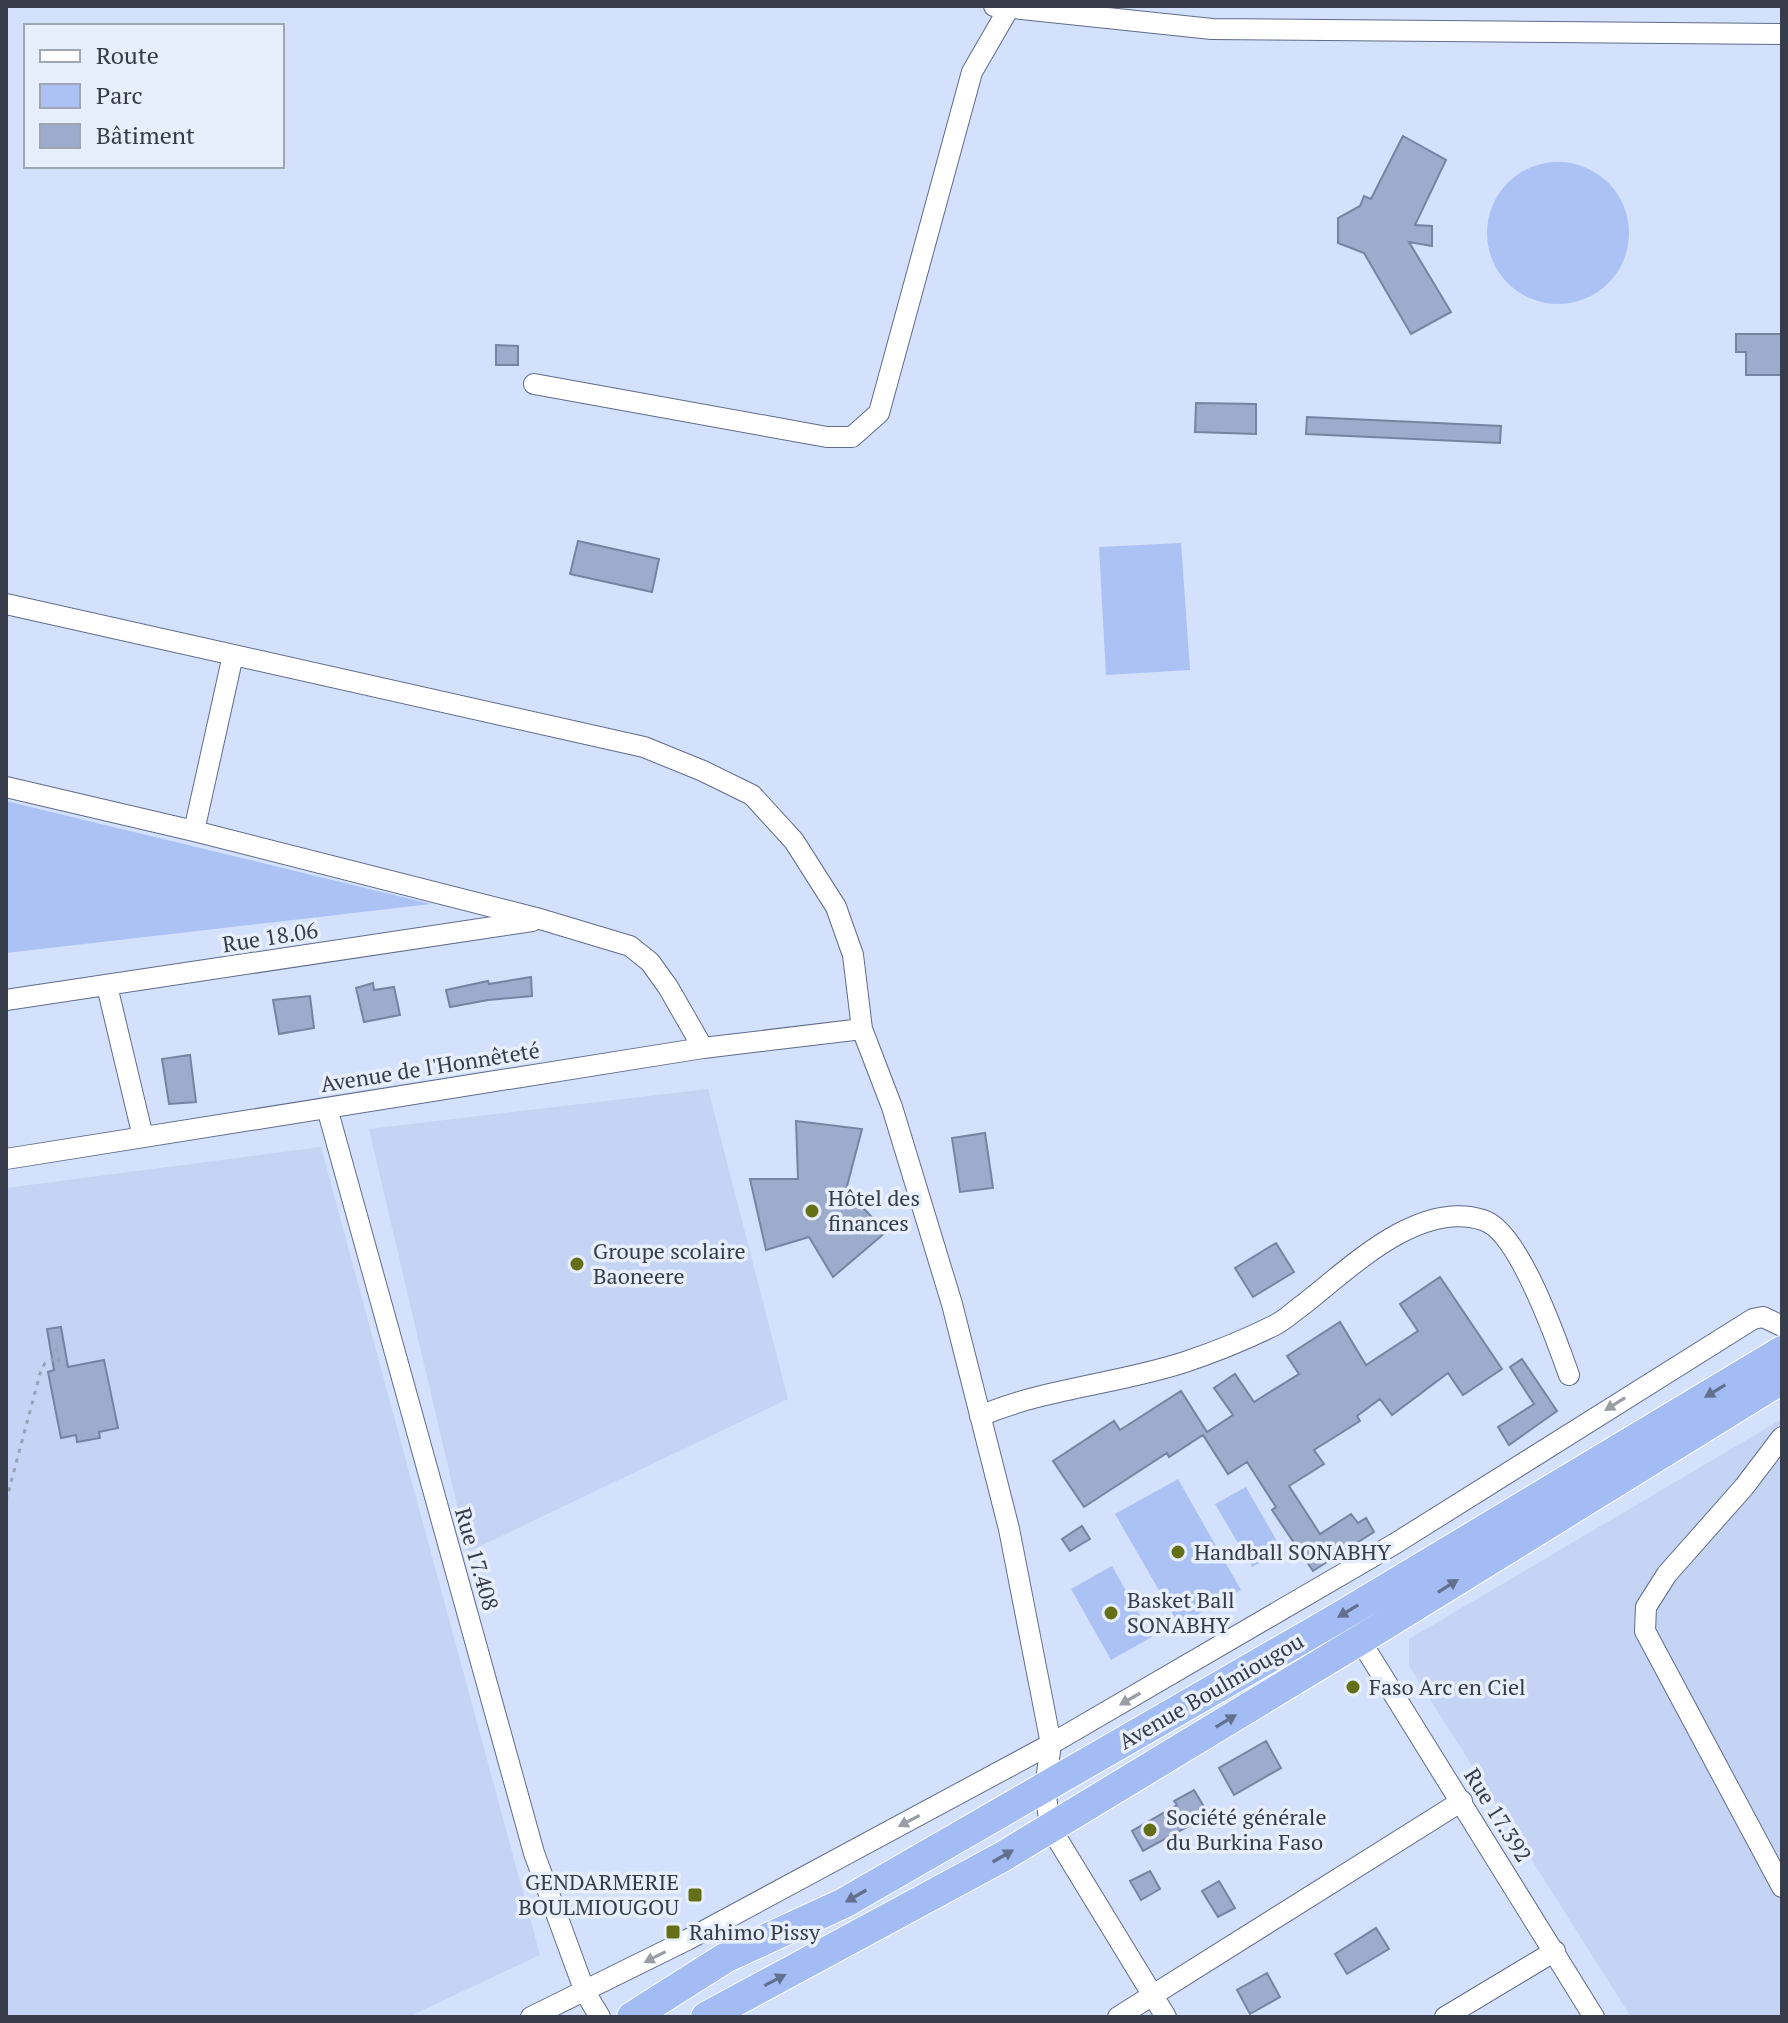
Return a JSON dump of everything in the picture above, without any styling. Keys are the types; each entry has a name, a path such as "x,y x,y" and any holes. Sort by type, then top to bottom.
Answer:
{"highway":[{"name":"Avenue Boulmiougou","path":"632,2017 725,1958 844,1903 1045,1788 1336,1619 1782,1351"},
{"name":"Avenue Boulmiougou","path":"706,2017 1002,1857 1782,1379"}],"street":[{"path":"534,384 827,437 852,437 879,413 972,72 1002,7 1212,29 1782,34"},
{"path":"6,604 644,747 752,795 794,841 836,907 853,955 862,1029 892,1107 939,1258 1009,1529 1051,1744 1045,1788 1050,1827 1166,2017"},
{"path":"194,831 233,655"},
{"path":"6,787 540,919 630,946 650,962 668,987 703,1048"},
{"name":"Rue 18.06","path":"6,1000 540,919"},
{"path":"107,986 143,1137"},
{"name":"Avenue de l'Honnêteté","path":"6,1159 703,1048 862,1029"},
{"name":"Rue 17.408","path":"327,1108 534,1853 585,1992 600,2017"},
{"path":"980,1416 997,1409 1184,1362 1277,1325 1398,1234 1433,1218 1459,1216 1485,1220 1516,1249 1569,1375"},
{"path":"531,2017 720,1922 1051,1744 1396,1543 1753,1319 1763,1317 1782,1326"},
{"path":"1782,1437 1744,1487 1667,1574 1646,1607 1645,1631 1782,1887"},
{"name":"Rue 17.392","path":"1360,1640 1594,2017"},
{"path":"1118,2017 1462,1801"},
{"path":"1445,2017 1555,1951"}],"path":[{"path":"56,1348 60,1367"},
{"path":"6,1501 41,1370 45,1363 58,1357"}],"shaded area":[{"name":"Groupe scolaire Baoneere","path":"708,1089 788,1399 468,1552 369,1129"},
{"path":"321,1147 540,1955 408,2017 6,2017 6,1188"},
{"path":"1782,1419 1782,2017 1631,2017 1409,1666 1409,1639"}],"green space":[{"path":"1558,162 1585,167 1608,183 1624,206 1629,233 1624,260 1608,283 1585,299 1558,304 1531,299 1508,283 1492,260 1487,233 1492,206 1508,183 1531,167"},
{"path":"1181,543 1190,670 1106,675 1099,547"},
{"path":"6,801 431,904 6,953"},
{"name":"Handball SONABHY","path":"1178,1479 1241,1590 1179,1625 1115,1514"},
{"path":"1246,1487 1282,1550 1252,1567 1215,1504"},
{"name":"Basket Ball SONABHY","path":"1112,1566 1152,1637 1111,1660 1071,1589"}],"building":[{"path":"1403,136 1446,160 1415,225 1432,226 1432,246 1409,242 1451,312 1411,334 1364,253 1338,243 1338,218 1360,206 1364,196 1371,199"},
{"path":"1736,334 1782,334 1782,375 1746,375 1746,352 1736,352"},
{"path":"496,345 518,346 518,365 496,365"},
{"path":"1196,403 1256,404 1256,434 1195,432"},
{"path":"1307,417 1501,426 1500,443 1306,434"},
{"path":"578,541 659,559 652,592 570,574"},
{"path":"531,977 532,996 450,1007 446,990 488,981 489,984"},
{"path":"373,983 374,990 394,987 400,1015 364,1022 356,988"},
{"path":"310,996 314,1028 279,1034 273,1000"},
{"path":"190,1055 196,1102 169,1104 162,1059"},
{"name":"Hôtel des finances","path":"796,1121 862,1129 846,1190 886,1232 833,1277 809,1237 766,1250 750,1179 798,1179"},
{"path":"985,1133 993,1188 960,1192 952,1138"},
{"path":"1276,1243 1294,1272 1253,1297 1235,1268"},
{"path":"1440,1277 1502,1369 1463,1395 1448,1373 1392,1415 1380,1399 1357,1416 1360,1421 1314,1450 1324,1464 1289,1486 1320,1534 1351,1514 1358,1523 1366,1518 1374,1532 1313,1571 1272,1510 1276,1507 1247,1462 1228,1474 1203,1435 1169,1457 1167,1453 1084,1507 1053,1461 1114,1421 1120,1430 1181,1391 1207,1432 1233,1415 1214,1388 1235,1374 1254,1402 1299,1374 1287,1356 1340,1322 1366,1365 1418,1331 1400,1304"},
{"path":"61,1327 68,1367 104,1360 118,1428 99,1432 100,1438 77,1442 76,1435 61,1438 48,1372 54,1370 47,1329"},
{"path":"1522,1359 1557,1411 1509,1445 1498,1427 1534,1404 1510,1367"},
{"path":"1082,1526 1090,1539 1070,1551 1062,1539"},
{"path":"1266,1741 1281,1768 1234,1795 1219,1768"},
{"path":"1194,1790 1209,1815 1143,1851 1132,1831 1177,1805 1174,1801"},
{"path":"1150,1871 1160,1889 1141,1900 1130,1881"},
{"path":"1219,1881 1235,1908 1218,1917 1202,1891"},
{"path":"1376,1928 1389,1949 1347,1974 1335,1954"},
{"path":"1267,1973 1280,1997 1250,2014 1237,1990"}],"place":[{"name":"Hôtel des finances","path":"812,1211"},
{"name":"Groupe scolaire Baoneere","path":"577,1264"},
{"name":"Handball SONABHY","path":"1178,1552"},
{"name":"Basket Ball SONABHY","path":"1111,1613"},
{"name":"Faso Arc en Ciel","path":"1353,1687"},
{"name":"Société générale du Burkina Faso","path":"1150,1830"},
{"name":"GENDARMERIE BOULMIOUGOU","path":"695,1895"},
{"name":"Rahimo Pissy","path":"673,1932"}]}
